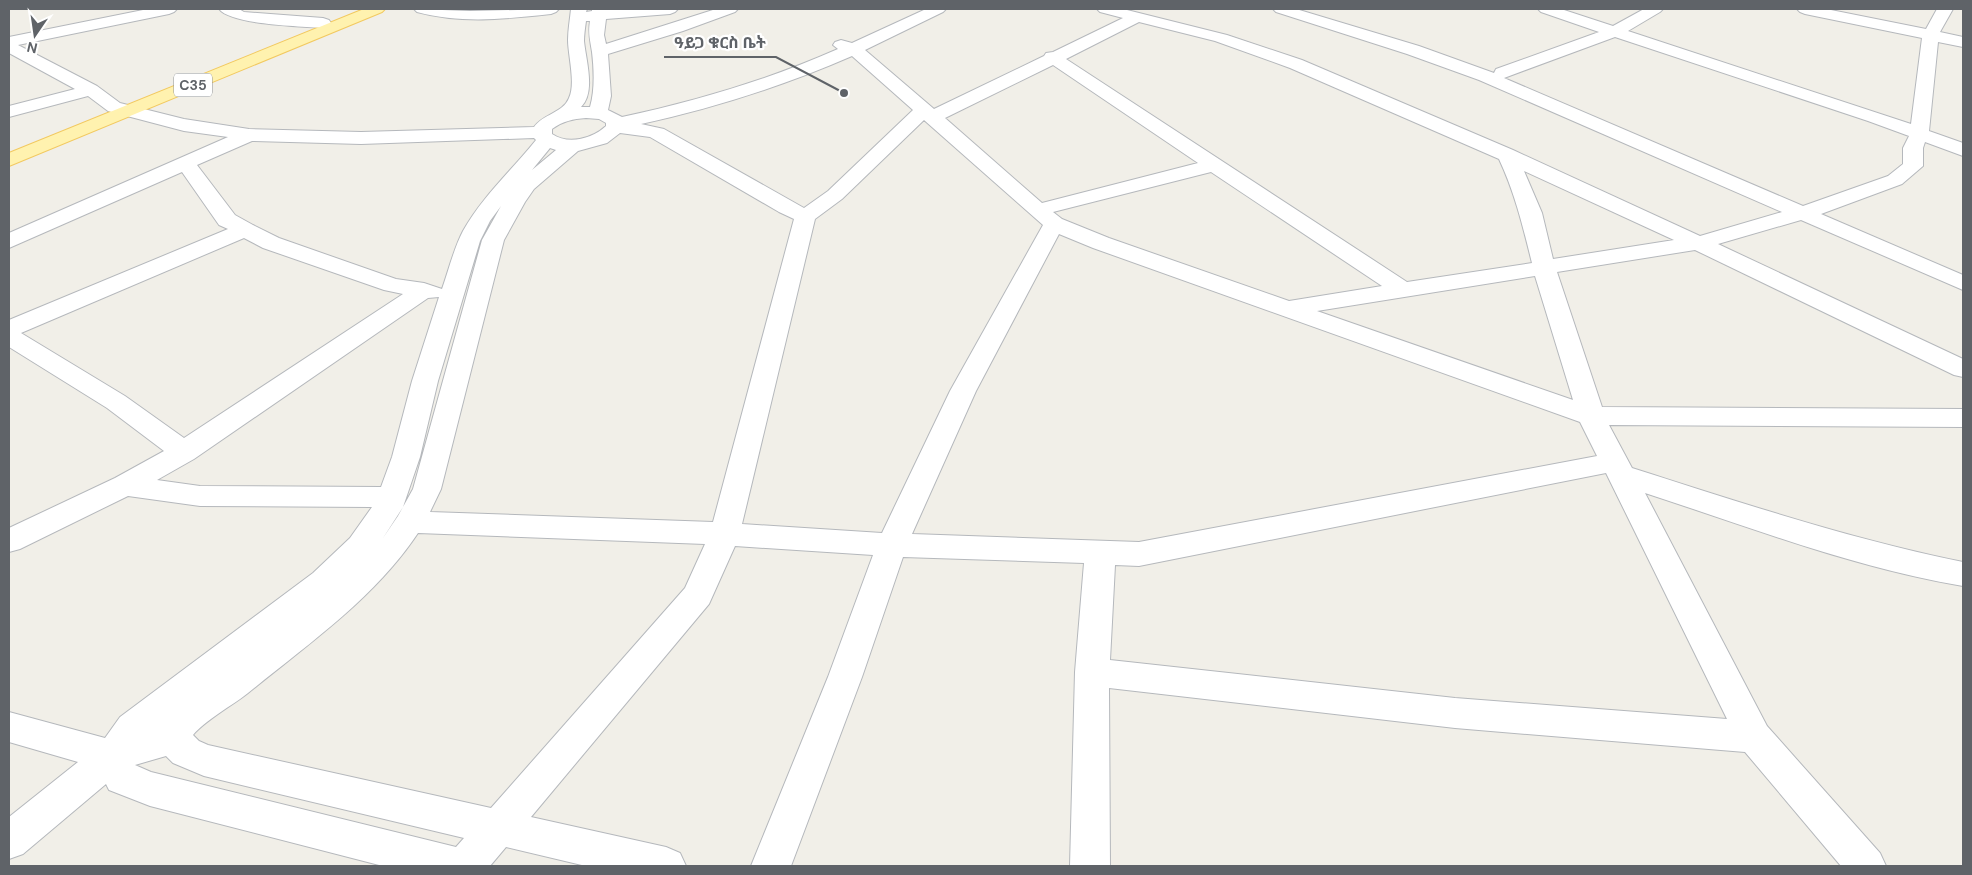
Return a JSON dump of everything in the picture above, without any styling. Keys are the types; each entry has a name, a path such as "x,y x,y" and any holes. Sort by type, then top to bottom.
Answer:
{"main road":[{"name":"C35","path":"9,160 122,109 359,9"},
{"name":"C35","path":"9,150 122,109 377,9"}],"street":[{"path":"9,42 169,9"},
{"path":"227,9 241,16 323,23"},
{"path":"422,9 447,15 479,17 551,9"},
{"path":"9,727 113,756 173,738 182,722 229,688 319,617 367,575 392,548 410,522 427,489 493,240 514,200 527,185 555,133 578,100 580,87 576,39 579,13 670,9"},
{"path":"600,51 677,28 730,9"},
{"path":"848,47 912,9"},
{"path":"609,120 690,107 755,88 938,9"},
{"path":"1105,9 1221,38 1296,64 1506,154 1699,243 1963,369"},
{"path":"1281,9 1331,20 1419,44 1548,90 1810,210 1963,283"},
{"path":"1304,9 1485,76 1810,210 1963,269"},
{"path":"1546,9 1875,117 1963,150"},
{"path":"1502,73 1614,32 1655,9"},
{"path":"1805,9 1963,42"},
{"path":"1288,308 1699,243 1810,210 1895,180 1913,166 1913,148 1920,134 1930,36 1945,9"},
{"path":"9,48 91,90 122,109 184,125 249,135 361,138 555,133 600,139 611,132 602,96 600,51 596,36 600,12"},
{"path":"465,866 698,595 725,534 805,216 836,196 928,113 1138,17"},
{"path":"848,47 928,113 1046,217 1101,243 1591,416 1963,418"},
{"path":"1052,57 1403,290"},
{"path":"9,112 91,90"},
{"path":"9,841 113,756 133,728 324,582 361,546 388,507 406,456 425,381 438,292 478,220 495,198 555,133 580,113 657,133 786,208 805,216"},
{"path":"9,241 249,135"},
{"path":"1506,154 1521,185 1531,213 1544,268 1591,416 1754,737 1866,866"},
{"path":"185,163 227,220 245,230 271,243 392,285 438,292"},
{"path":"771,866 845,677 892,545 1046,217 1214,165"},
{"path":"9,329 245,230"},
{"path":"9,541 125,485 184,452 438,292"},
{"path":"9,336 116,402 184,452"},
{"path":"410,522 725,534 892,545 1139,554 1618,469 1818,538 1915,566 1963,574"},
{"path":"125,485 200,496 391,497"},
{"path":"1090,866 1092,672 1100,554"},
{"path":"1092,672 1455,714 1754,737"},
{"path":"173,738 186,752 204,760 666,866"},
{"path":"113,756 122,778 150,789 455,866"}],"place":[{"name":"ዓይጋ ቁርስ ቤት","path":"844,93"}]}
